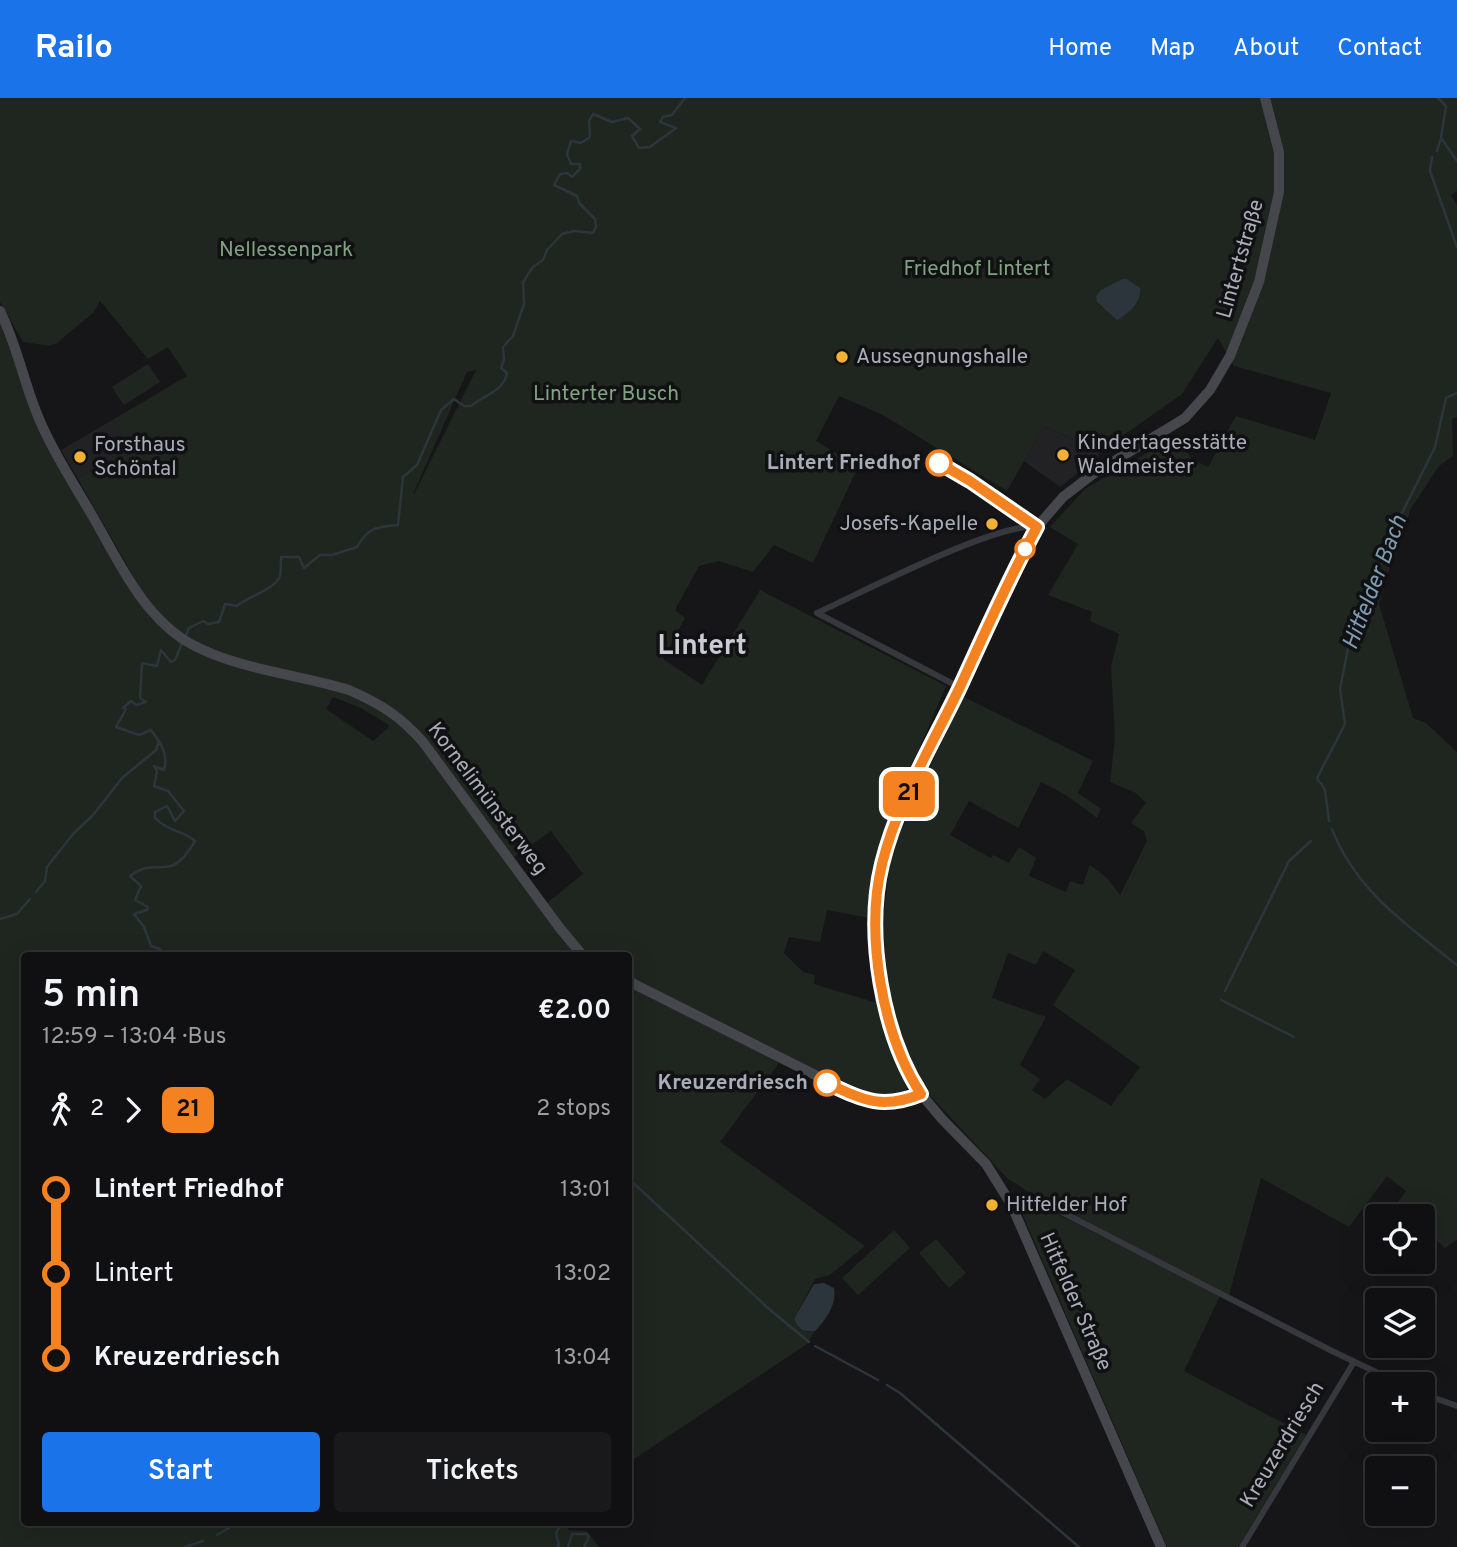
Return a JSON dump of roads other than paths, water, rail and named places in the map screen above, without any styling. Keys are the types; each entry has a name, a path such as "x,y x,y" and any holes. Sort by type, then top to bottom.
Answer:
{"main road":[{"name":"Lintertstraße","path":"921,1094 900,1054 884,999 877,943 878,891 882,866 901,811 1037,527 1063,497 1093,474 1185,418 1210,390 1230,356 1259,282 1279,192 1279,152 1265,98"},
{"name":"Kornelimünsterweg","path":"0,311 16,346 34,406 48,437 135,588 156,616 192,644 227,659 349,690 400,718 423,742 580,952"},
{"path":"632,983 867,1101 896,1101 921,1094"},
{"name":"Hitfelder Straße","path":"921,1094 986,1164 1012,1204 1161,1547"}],"street":[{"path":"959,687 817,613 984,539 1026,526 1037,527"},
{"path":"1012,1204 1033,1198 1046,1204 1375,1372"},
{"name":"Kreuzerdriesch","path":"1242,1547 1354,1362"},
{"path":"1435,1398 1457,1406"}],"waterway":[{"path":"185,637 189,628 203,621 208,624 219,622 225,604 237,606 273,585 280,576 281,557 299,557 304,568 320,555 332,555 357,547 365,535 374,529 398,525 403,477 417,465 441,410 454,399 464,406 471,406 498,388 505,379 507,373 501,368 504,359 503,347 513,336 524,304 523,282 562,234 574,231 593,233 596,227 595,219 579,203 577,196 554,185 560,174 567,173 572,177 580,169 580,164 571,164 567,154 571,141 581,143 590,137 589,121 593,114 612,122 628,118 640,129 632,136 639,148 650,147 676,128 660,122 663,117 672,115 685,98"},
{"name":"Hitfelder Bach","path":"1437,151 1446,106 1438,98"},
{"path":"1441,138 1457,161"},
{"name":"Hitfelder Bach","path":"1432,157 1430,171 1457,247"},
{"name":"Hitfelder Bach","path":"1319,782 1317,778 1345,724 1340,689 1349,643 1401,515 1435,447 1446,398 1457,393"},
{"path":"162,952 151,946 144,927 134,914 147,910 148,907 135,900 141,886 130,876 140,870 171,866 186,855 195,841 155,818 155,812 167,806 175,821 184,811 168,791 154,786 157,771 154,766 164,770 165,764 163,748 158,739 151,730 139,735 116,727 126,709 123,708 131,701 137,705 146,702 140,698 142,663 157,666 161,650 171,662 175,660 182,643"},
{"path":"36,892 45,881 47,867 73,834 93,815 122,778 156,750 159,741"},
{"name":"Hitfelder Bach","path":"1321,783 1325,790 1329,821"},
{"name":"Hitfelder Bach","path":"1332,829 1342,851 1369,889 1402,921 1457,965"},
{"path":"1225,991 1289,861 1311,841"},
{"path":"0,919 17,914 30,899"},
{"path":"1221,1000 1294,1037"},
{"path":"632,1182 769,1309 809,1342"},
{"path":"815,1346 878,1380"},
{"path":"887,1385 900,1393 1079,1547"},
{"path":"217,1535 232,1526"},
{"path":"557,1547 559,1545 556,1533 560,1526"},
{"path":"568,1547 572,1534 587,1534 589,1537 584,1547"},
{"path":"185,1547 203,1541"}],"place":[{"name":"Aussegnungshalle","path":"842,357"},
{"name":"Kindertagesstätte Waldmeister","path":"1063,455"},
{"name":"Forsthaus Schöntal","path":"80,457"},
{"name":"Lintert Friedhof","path":"939,463"},
{"name":"Josefs-Kapelle","path":"992,524"},
{"name":"Kreuzerdriesch","path":"827,1083"},
{"name":"Hitfelder Hof","path":"992,1205"}],"district":[{"name":"Lintert","path":"702,647"}],"park label":[{"name":"Nellessenpark","path":"286,250"},
{"name":"Friedhof Lintert","path":"977,269"},
{"name":"Linterter Busch","path":"606,394"}]}
